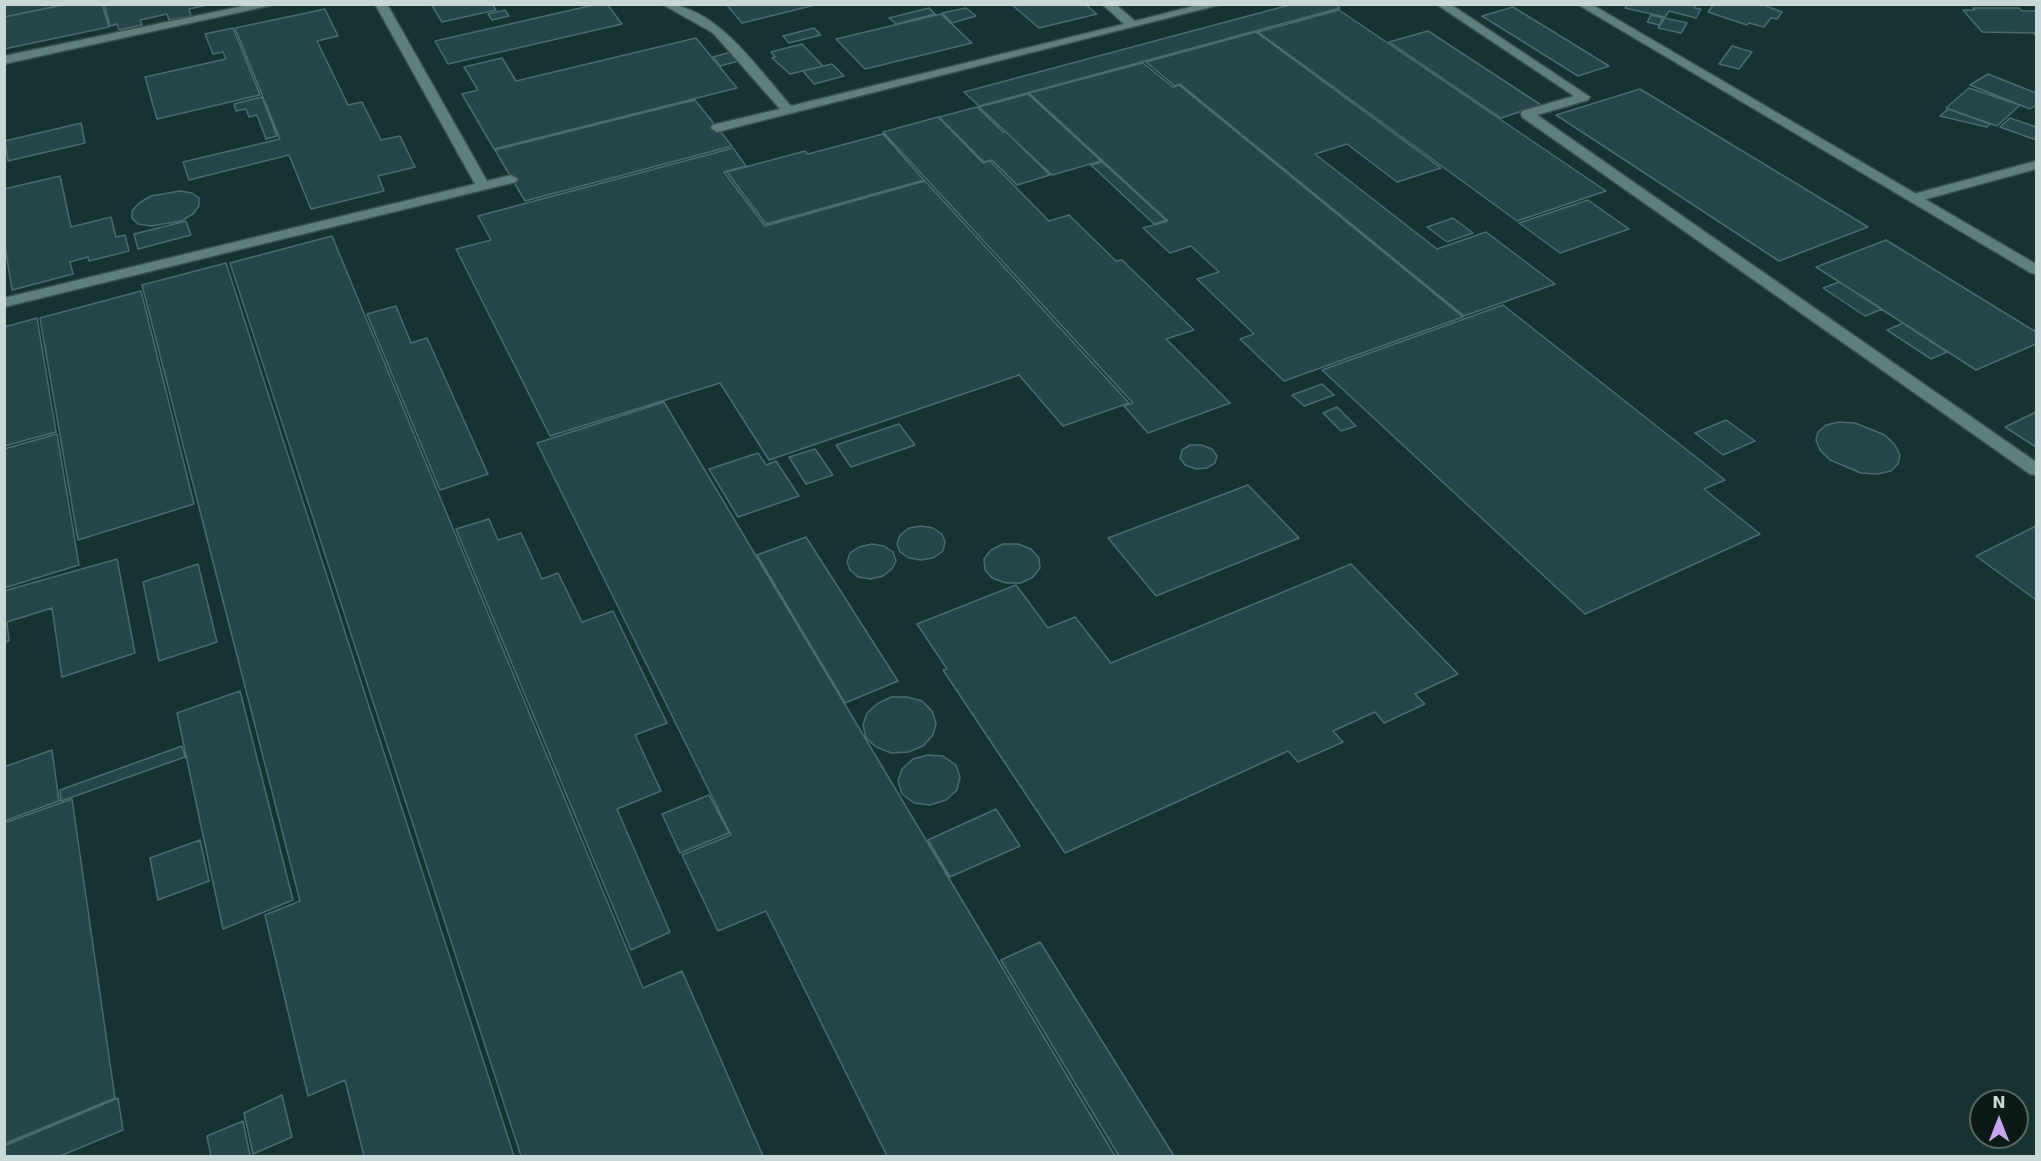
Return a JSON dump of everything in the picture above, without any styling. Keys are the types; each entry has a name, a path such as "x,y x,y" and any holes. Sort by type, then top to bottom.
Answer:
{"street":[{"path":"4,60 272,4"},
{"path":"381,4 483,186"},
{"path":"667,4 717,30 788,110"},
{"path":"1107,4 1133,26"},
{"path":"717,128 1218,4"},
{"path":"1441,4 1584,96 1527,114 2037,470"},
{"path":"1582,4 2037,270"},
{"path":"1915,198 2037,165"},
{"path":"4,303 511,178"}],"building":[{"path":"4,4 67,4 4,17"},
{"path":"69,4 102,4 109,27 4,49 4,17"},
{"path":"104,4 212,4 189,9 191,16 169,20 167,14 140,20 142,25 119,30 117,24 110,26"},
{"path":"431,4 492,4 496,10 442,22"},
{"path":"598,4 607,4 622,24 448,64 435,41"},
{"path":"726,4 819,4 742,23"},
{"path":"1011,4 1085,4 1097,14 1039,28"},
{"path":"1293,4 1334,4 1340,8 979,106 964,92"},
{"path":"1627,4 1696,4 1694,8 1701,9 1696,18 1669,11 1665,17 1625,8"},
{"path":"1714,4 1761,4 1782,12 1777,19 1771,18 1764,27 1749,23 1747,25 1708,12"},
{"path":"1513,7 1609,66 1578,76 1482,16"},
{"path":"929,8 935,14 896,24 889,18"},
{"path":"966,8 976,16 952,23 942,13"},
{"path":"1973,8 2019,8 2022,11 2036,11 2036,36 2034,33 1982,32 1963,10 1975,10"},
{"path":"325,9 338,36 317,41 348,105 362,102 381,140 400,136 415,167 378,176 384,191 311,209 289,155 189,180 183,162 280,139 235,28"},
{"path":"505,10 509,16 492,20 488,14"},
{"path":"1339,10 1606,191 1517,221 1258,32"},
{"path":"941,14 972,43 865,69 836,39"},
{"path":"1651,15 1663,18 1659,25 1647,22"},
{"path":"1665,18 1687,23 1681,33 1658,28"},
{"path":"233,28 260,95 157,119 145,77 226,59 223,52 213,54 205,34"},
{"path":"814,28 821,35 789,43 783,36"},
{"path":"1428,31 1541,105 1501,118 1389,42"},
{"path":"1256,32 1441,168 1397,182 1347,144 1315,154 1437,249 1486,232 1555,284 1464,316 1180,84 1175,86 1146,62"},
{"path":"696,38 737,88 494,149 462,94 478,90 464,67 502,58 516,81"},
{"path":"802,44 823,66 790,74 772,58 775,57 771,52"},
{"path":"1732,46 1752,52 1739,69 1719,64"},
{"path":"731,52 739,61 720,66 713,57"},
{"path":"1143,63 1173,87 1179,85 1463,317 1284,381 1240,339 1254,334 1197,279 1219,272 1191,246 1170,253 1143,228 1168,221 1029,93"},
{"path":"832,64 844,76 814,84 803,71"},
{"path":"1988,74 2036,93 2036,105 2030,109 1970,85"},
{"path":"1969,88 2020,105 1997,126 1946,108"},
{"path":"1640,89 1868,227 1779,261 1556,115"},
{"path":"1028,94 1101,161 1052,175 979,107"},
{"path":"262,97 277,136 266,139 257,115 249,117 246,109 236,111 234,104"},
{"path":"695,100 732,146 525,201 495,150"},
{"path":"977,107 1050,175 1017,185 992,160 984,162 939,117"},
{"path":"1948,109 1990,124 1987,127 1940,116"},
{"path":"938,117 983,163 990,161 1049,221 1069,215 1116,261 1122,260 1194,330 1166,339 1230,403 1148,433 1124,406 1133,403 883,132"},
{"path":"2010,118 2036,127 2036,140 2000,127"},
{"path":"81,123 85,143 8,161 5,141"},
{"path":"883,134 924,180 766,224 727,172 805,151 808,154"},
{"path":"733,148 746,166 724,172 765,226 925,181 1129,403 1063,426 1019,375 769,460 720,383 550,436 456,249 491,240 478,216"},
{"path":"1102,162 1166,220 1154,224 1091,165"},
{"path":"60,176 71,227 111,217 116,237 125,235 129,251 89,261 88,257 70,262 73,274 12,290 4,240 4,189"},
{"path":"180,191 192,193 199,198 199,206 193,214 181,221 151,226 138,224 132,218 132,211 139,203 151,196"},
{"path":"1588,200 1629,229 1560,253 1519,223"},
{"path":"1453,218 1473,233 1447,242 1427,227"},
{"path":"186,221 191,235 138,249 134,234"},
{"path":"332,236 643,988 682,971 763,1156 521,1156 230,263"},
{"path":"1886,240 2036,332 2036,344 1976,370 1816,267"},
{"path":"226,263 514,1156 364,1156 345,1080 308,1096 265,915 300,901 142,285"},
{"path":"1839,282 1882,309 1865,316 1823,288"},
{"path":"141,291 194,504 78,540 40,318"},
{"path":"1503,305 1725,480 1704,489 1760,534 1585,614 1322,370"},
{"path":"396,306 411,343 427,338 488,474 440,490 367,314"},
{"path":"37,318 56,432 4,446 4,327"},
{"path":"1903,323 1947,352 1931,359 1887,330"},
{"path":"1322,384 1334,395 1304,406 1292,395"},
{"path":"664,402 1115,1156 887,1156 766,911 718,931 682,855 731,835 537,443"},
{"path":"1337,407 1356,426 1341,431 1323,413"},
{"path":"2036,412 2036,447 2005,427"},
{"path":"1726,420 1755,441 1723,455 1695,433"},
{"path":"1839,422 1855,423 1885,435 1895,445 1900,455 1898,464 1891,471 1877,474 1861,473 1830,460 1820,450 1816,440 1818,432 1826,425"},
{"path":"899,424 915,445 851,467 836,445"},
{"path":"57,434 79,565 4,588 4,449"},
{"path":"1190,445 1201,445 1212,449 1217,456 1215,463 1207,468 1196,469 1185,465 1180,458 1182,450"},
{"path":"815,449 833,475 806,484 789,457"},
{"path":"758,453 766,465 776,461 799,496 738,517 709,469"},
{"path":"1248,485 1299,538 1156,596 1108,538"},
{"path":"489,519 498,540 521,533 542,579 558,573 582,622 613,611 667,723 635,735 661,791 617,809 670,932 631,950 456,529"},
{"path":"921,526 933,528 942,534 945,542 943,551 933,558 921,560 909,558 900,552 897,544 900,535 909,528"},
{"path":"2036,526 2036,600 1976,556"},
{"path":"806,537 898,681 845,703 757,555"},
{"path":"872,544 884,546 893,552 896,561 892,569 883,576 871,579 858,577 850,570 847,562 850,553 859,547"},
{"path":"1003,544 1018,544 1031,549 1039,558 1040,568 1033,577 1021,583 1006,583 992,578 985,570 984,559 991,550"},
{"path":"117,559 135,653 62,677 52,608 7,622 9,641 4,642 4,591"},
{"path":"198,564 217,642 159,661 143,582"},
{"path":"1351,564 1458,674 1415,694 1425,704 1384,723 1375,712 1333,731 1343,742 1298,762 1288,751 1065,853 943,670 947,669 917,624 1016,585 1048,628 1075,617 1111,663"},
{"path":"240,691 293,900 223,929 177,713"},
{"path":"891,697 907,697 922,701 932,711 936,723 933,735 923,746 908,752 891,753 876,747 866,738 863,725 867,713 877,704"},
{"path":"182,746 185,757 61,801 60,790"},
{"path":"52,750 59,801 4,821 4,767"},
{"path":"928,755 943,756 956,765 960,777 957,790 946,800 930,805 914,803 902,794 898,781 902,769 913,759"},
{"path":"709,795 729,833 680,853 662,814"},
{"path":"72,799 115,1098 4,1144 4,823"},
{"path":"996,809 1020,846 950,877 928,840"},
{"path":"200,840 209,881 158,900 150,858"},
{"path":"1040,942 1174,1156 1119,1156 1001,960"},
{"path":"282,1095 292,1137 253,1154 244,1113"},
{"path":"118,1098 123,1130 60,1156 4,1156 4,1146"},
{"path":"243,1121 250,1156 211,1156 207,1136"}]}
